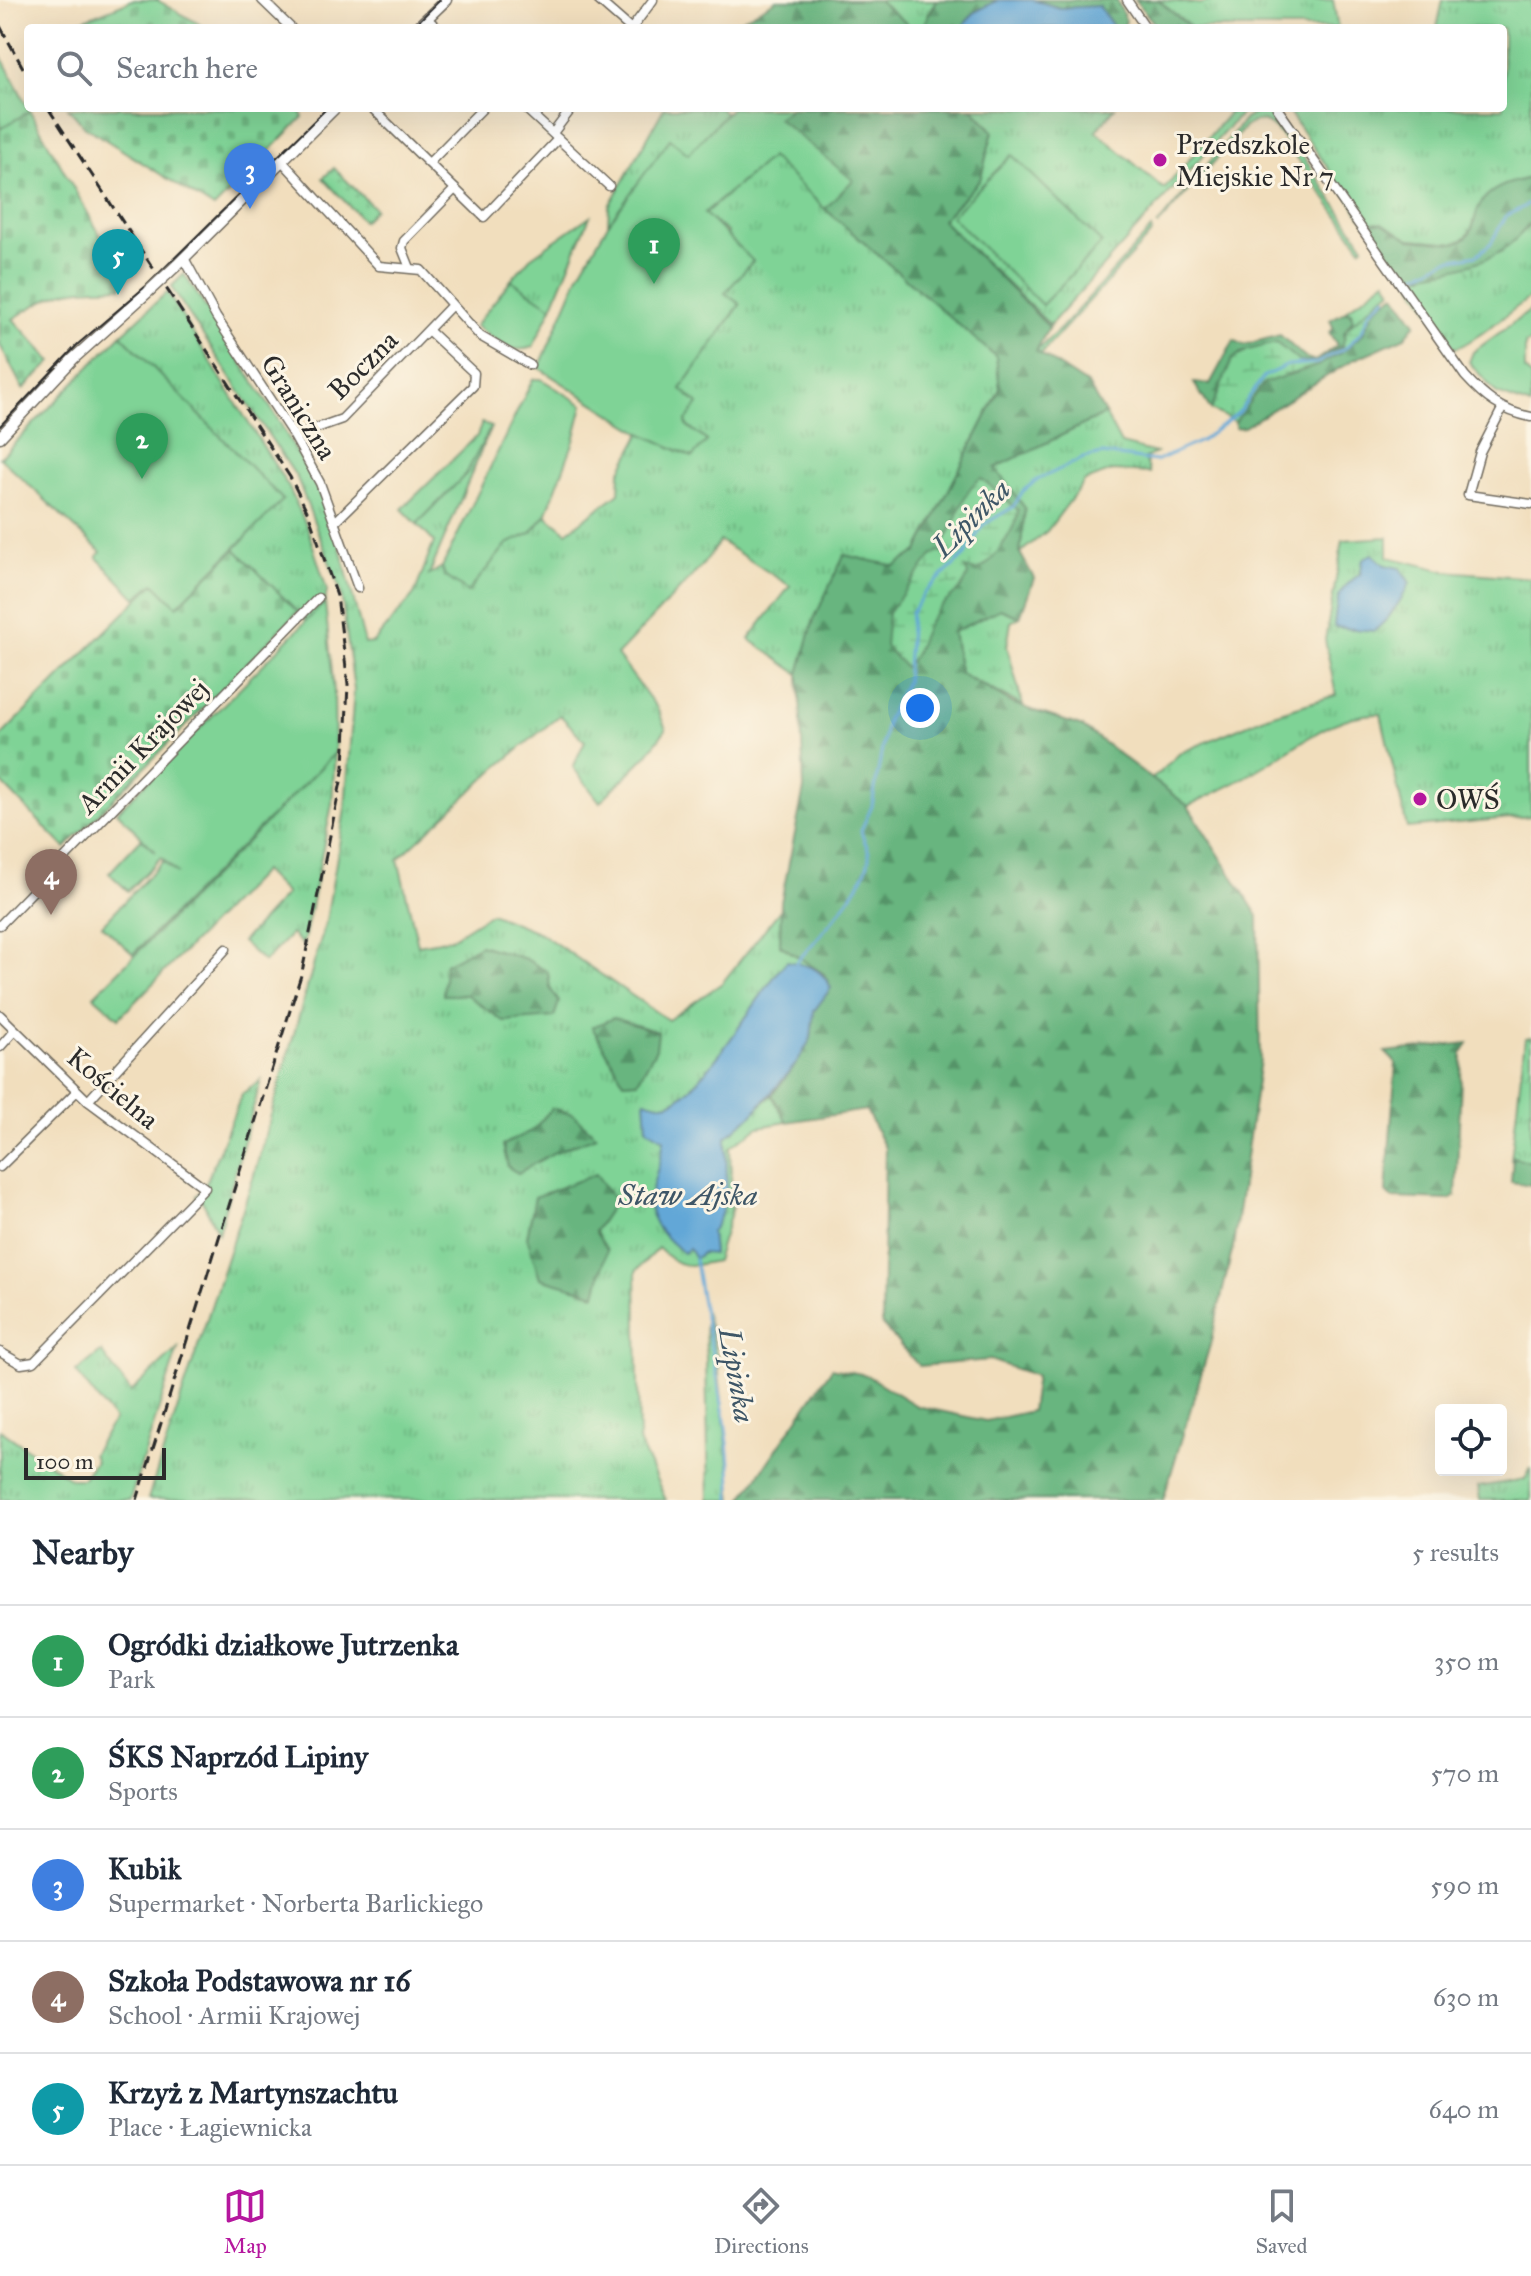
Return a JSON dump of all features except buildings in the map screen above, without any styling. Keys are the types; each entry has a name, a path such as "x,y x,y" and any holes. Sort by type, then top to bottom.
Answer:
{"street":[{"path":"262,0 287,24"},
{"path":"421,24 446,0"},
{"path":"598,0 626,24"},
{"path":"634,24 653,0"},
{"path":"1127,0 1143,24"},
{"path":"427,18 433,24"},
{"path":"0,437 73,359 176,266 331,112"},
{"path":"376,112 484,217 556,136 570,112"},
{"path":"429,163 479,112"},
{"path":"529,112 609,186"},
{"path":"1280,112 1465,376 1485,398 1502,409 1531,417"},
{"path":"281,160 379,266 421,270 451,306 497,349 530,365"},
{"path":"410,268 402,248 404,241 455,189"},
{"name":"Graniczna","path":"184,258 216,317 294,436 320,483 358,588"},
{"name":"Boczna","path":"294,436 342,419 451,306"},
{"path":"335,522 473,386 474,373 429,331"},
{"path":"1502,409 1480,452 1468,495 1531,504"},
{"name":"Armii Krajowej","path":"0,925 318,598"},
{"path":"88,1101 226,949"},
{"name":"Kościelna","path":"0,1015 88,1101 205,1188 34,1362 21,1364 0,1352"},
{"path":"0,1047 15,1030"},
{"path":"0,1167 77,1091"}],"green space":[{"path":"132,0 157,0 199,24 73,24"},
{"path":"777,0 878,0 907,24 746,24 741,20"},
{"path":"878,0 936,0 924,24 907,24"},
{"path":"936,0 998,0 975,12 964,24 924,24"},
{"path":"1033,0 1117,0 1126,21 1125,24 1111,24 1099,6 1060,8"},
{"path":"1135,0 1158,0 1186,24 1155,24"},
{"path":"1158,0 1201,4 1214,0 1333,0 1337,24 1186,24"},
{"path":"1443,0 1531,0 1531,178 1506,185 1490,194 1480,205 1468,235 1455,243 1410,239 1378,222 1366,223 1289,112 1507,112 1507,24 1438,24"},
{"path":"0,54 24,100 24,112 28,112 0,129"},
{"path":"31,112 124,277 122,287 64,292 13,319 52,362 23,389 0,345 0,129"},
{"path":"72,112 301,112 303,117 214,208 84,126"},
{"path":"662,112 726,114 688,155 670,140 608,224 609,206"},
{"path":"727,112 785,112 777,118 853,180 825,209 771,157 704,213 753,261 725,293 740,304 681,389 698,404 686,421 687,426 707,441 692,457 641,433 539,368 579,275 608,224 670,139 688,154"},
{"path":"785,112 976,112 993,131 980,180 942,220 1049,327 1036,351 1088,385 1105,414 995,468 1025,508 1020,553 1034,578 1020,617 1000,609 953,632 960,673 1014,704 1083,727 1188,806 1258,916 1260,1060 1233,1247 1210,1345 1163,1500 742,1500 832,1368 866,1375 917,1406 986,1421 1031,1411 1036,1376 990,1360 919,1366 882,1325 885,1148 866,1110 787,1122 772,1095 797,1063 811,1038 814,1011 831,988 824,974 780,945 781,902 804,789 799,674 814,619 844,555 895,566 918,551 1000,389 996,357 825,209 852,180 776,118"},
{"path":"976,112 1112,112 1096,131 1164,189 1230,112 1242,112 1050,325 942,220 980,180 993,131"},
{"path":"1256,112 1267,112 1289,136 1364,246 1361,248 1279,133 1268,123 1259,121 1245,127 1157,226 1245,119"},
{"path":"1012,155 1102,243 1042,305 951,216"},
{"path":"772,156 825,209 997,357 1000,389 918,551 814,619 799,674 749,639 790,586 720,541 701,567 617,655 657,708 666,729 647,755 600,802 573,767 585,741 560,715 495,769 398,859 418,945 450,939 491,913 540,933 668,1020 722,983 781,909 780,945 816,968 787,961 694,1085 678,1098 663,1104 645,1101 664,1139 662,1151 689,1249 713,1254 711,1232 726,1137 772,1095 787,1122 759,1127 730,1147 732,1209 716,1261 684,1265 658,1248 636,1271 639,1442 666,1500 148,1499 253,1178 326,921 345,809 354,690 341,592 297,478 171,287 184,274 276,416 321,495 340,547 365,644 373,643 414,595 434,542 417,524 466,474 491,427 429,575 442,567 445,576 491,563 507,544 531,533 546,515 567,532 619,493 620,472 641,433 692,457 707,441 687,426 681,389 740,305 725,293 727,232 704,214"},
{"path":"334,168 375,209 363,221 323,178"},
{"path":"1531,178 1531,224 1503,250 1455,268 1405,274 1366,223 1382,223 1410,239 1455,243 1471,232 1481,203 1490,193 1510,183"},
{"path":"590,216 552,307 511,280 530,258"},
{"path":"1531,224 1531,297 1480,334 1454,348 1412,283 1421,276 1510,244"},
{"path":"1151,229 1152,233 1041,354 1036,351 1061,328"},
{"path":"511,280 552,307 533,347 509,348 475,326"},
{"path":"1386,280 1392,290 1350,325 1352,312 1344,312"},
{"path":"167,292 289,488 307,527 327,590 325,602 306,621 235,549 282,499 121,335"},
{"path":"1385,294 1388,298 1375,309 1365,330 1348,348 1319,365 1263,383 1235,422 1211,410 1232,360 1248,350 1276,343 1300,362 1317,361 1342,347 1347,328"},
{"path":"1395,294 1416,323 1405,337 1353,360 1244,427 1235,428 1235,422 1263,383 1319,365 1339,354 1363,334 1375,309"},
{"path":"1348,310 1353,319 1344,333 1344,344 1317,361 1300,362 1276,343 1241,353 1232,360 1211,410 1194,383 1210,384 1234,340 1244,345 1280,335 1304,357 1315,361 1337,345 1329,332 1334,329 1330,320"},
{"path":"1531,310 1531,342 1525,344 1525,370 1531,376 1531,406 1497,394 1469,362 1473,352"},
{"path":"121,335 283,500 177,606 154,583 136,598 97,558 101,552 0,458"},
{"path":"533,379 541,379 583,405 574,441 546,515 531,533 507,544 468,592 445,576 442,567"},
{"path":"1105,414 1121,444 1156,453 1145,458 1150,473 1112,471 1085,481 1047,531 1020,553 1025,508 994,468"},
{"path":"482,423 491,427 466,474 417,524 402,509 477,436"},
{"path":"981,478 1018,510 1014,525 989,562 976,571 965,568 968,574 966,581 932,617 914,656 905,667 885,646 888,613 932,556 939,551 945,553 943,543 964,499"},
{"path":"1388,537 1388,557 1446,571 1531,578 1531,816 1407,828 1381,714 1364,715 1332,725 1242,779 1188,806 1152,779 1180,753 1267,716 1336,695 1325,640 1343,540"},
{"path":"235,549 298,612 65,848 0,781 0,737 154,583 177,606"},
{"path":"325,602 334,692 335,753 133,954 102,925 163,861 178,874 161,857 128,891 109,873 141,839 156,852 117,812"},
{"path":"1000,609 1020,617 1011,622 1007,646 1023,706 960,673 953,632"},
{"path":"335,753 332,804 303,945 291,934 264,962 242,942 286,894 263,871 119,1018 94,996"},
{"path":"480,945 526,959 548,972 550,988 559,1002 554,1017 503,1021 467,995 443,995 445,964"},
{"path":"613,1018 658,1032 656,1049 638,1081 624,1082 592,1027"},
{"path":"1531,1037 1531,1162 1511,1160 1525,1038"},
{"path":"1468,1043 1462,1054 1456,1196 1449,1200 1392,1198 1386,1192 1396,1063 1385,1052"},
{"path":"261,1080 218,1233 203,1202 196,1196 204,1188 242,1094"},
{"path":"552,1108 573,1114 596,1136 553,1153 518,1173 508,1167 503,1145 533,1130"},
{"path":"1513,1157 1531,1162 1531,1185 1511,1182"},
{"path":"596,1174 615,1201 595,1231 607,1250 596,1294 540,1278 527,1237 535,1197"},
{"path":"705,1311 717,1356 733,1500 709,1500"},
{"path":"178,1348 130,1500 0,1500 0,1430 71,1479 82,1479 95,1461 92,1454 114,1420 76,1372 101,1352 131,1392"},
{"path":"1531,1468 1531,1500 1480,1500 1478,1487 1525,1479"}],"water":[{"path":"998,0 1033,0 1060,8 1099,6 1111,24 964,24 975,12"},
{"path":"1372,554 1385,565 1400,568 1410,583 1390,615 1374,631 1334,627 1339,596 1360,574 1363,559"},
{"name":"Staw Ajska","path":"787,961 818,972 831,988 814,1011 811,1038 797,1063 753,1114 726,1137 725,1199 718,1222 711,1232 713,1254 702,1253 695,1259 689,1249 683,1253 666,1238 651,1213 652,1189 664,1139 647,1129 645,1100 664,1104 678,1098 694,1085"}],"waterway":[{"name":"Lipinka","path":"1414,276 1447,260 1477,255 1491,243 1506,216 1531,203"},
{"name":"Lipinka","path":"796,963 852,895 867,866 869,854 861,830 872,806 887,720 906,682 911,613 925,592 965,555 983,525 1013,507 1023,491 1037,480 1084,458 1103,454 1156,461 1201,441 1238,413 1264,376 1288,365 1317,363 1347,347 1362,331 1370,311 1386,297"},
{"name":"Lipinka","path":"695,1259 728,1439 731,1500"}],"tram line":[{"path":"416,24 440,0"},
{"path":"0,426 78,344 146,286 323,112"}],"railway":[{"path":"0,26 24,70"},
{"path":"51,112 290,477 309,515 337,596 348,684 344,767 302,972 137,1500"}],"place":[{"name":"Przedszkole Miejskie Nr 7","path":"1160,160"},
{"name":"Kubik","path":"250,209"},
{"name":"Ogródki działkowe Jutrzenka","path":"654,284"},
{"name":"Krzyż z Martynszachtu","path":"118,295"},
{"name":"ŚKS Naprzód Lipiny","path":"142,479"},
{"name":"OWŚ","path":"1420,799"},
{"name":"Szkoła Podstawowa nr 16","path":"51,915"}]}
